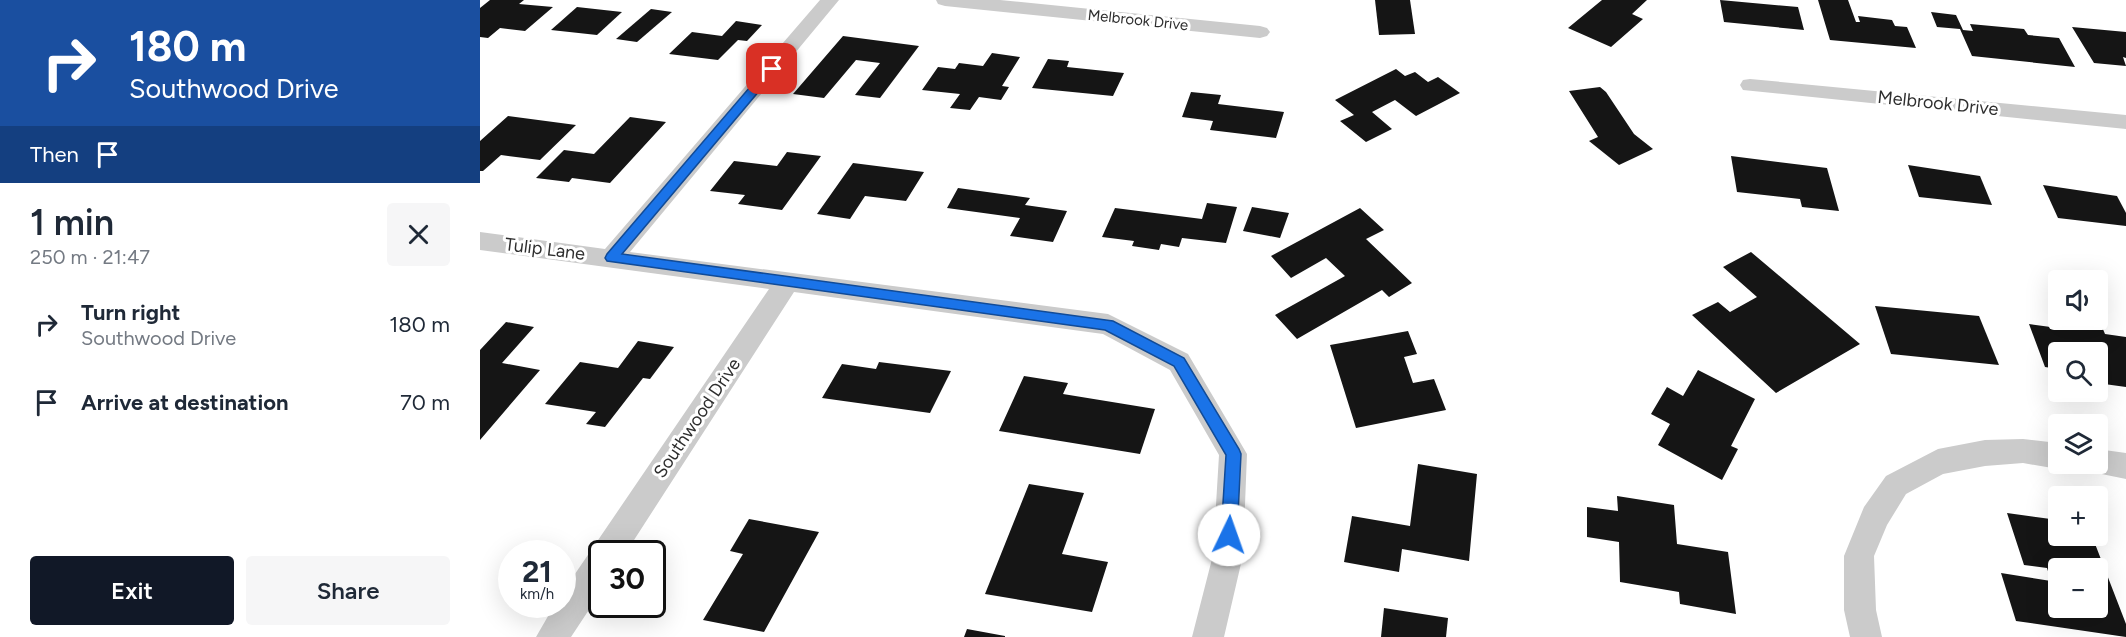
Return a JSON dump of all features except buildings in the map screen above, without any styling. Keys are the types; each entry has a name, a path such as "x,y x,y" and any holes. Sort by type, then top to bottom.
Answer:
{"street":[{"path":"611,258 830,0"},
{"name":"Melbrook Drive","path":"945,0 1260,32"},
{"name":"Melbrook Drive","path":"1750,85 2126,122"},
{"name":"Tulip Lane","path":"480,241 1108,324 1179,362 1233,454 1228,555 1208,637"},
{"name":"Southwood Drive","path":"616,540 787,282"},
{"path":"1866,637 1860,610 1859,555 1875,517 1896,485 1938,462 1985,453 2023,452 2048,455"},
{"path":"2108,464 2126,466"},
{"path":"552,637 588,583"}],"route":[{"path":"772,69 611,258 1108,324 1179,362 1233,454 1229,535"}]}
